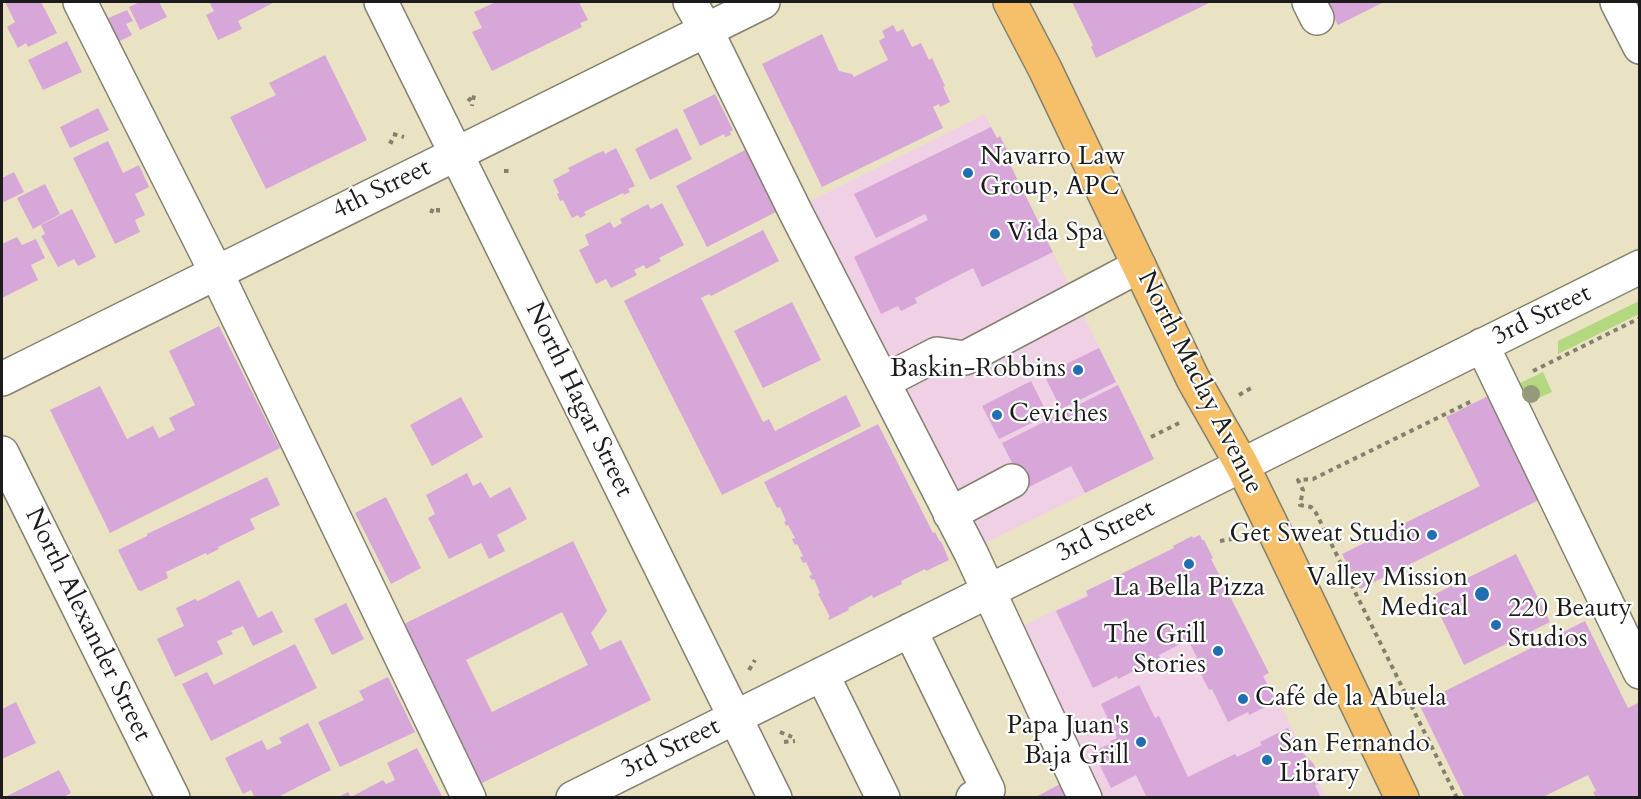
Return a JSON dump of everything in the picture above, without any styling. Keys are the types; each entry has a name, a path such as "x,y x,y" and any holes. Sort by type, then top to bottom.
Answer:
{"main road":[{"name":"North Maclay Avenue","path":"1010,2 1045,69 1193,379 1242,465 1402,798"}],"street":[{"path":"80,2 216,272 469,798"},
{"name":"North Hagar Street","path":"381,2 776,798"},
{"path":"690,2 989,591 1085,798"},
{"name":"4th Street","path":"2,379 763,2"},
{"path":"1617,2 1640,47"},
{"path":"883,382 937,354 965,358 1139,266"},
{"name":"3rd Street","path":"573,798 1640,267"},
{"path":"1482,345 1640,672"},
{"name":"North Alexander Street","path":"2,453 173,798"},
{"path":"950,514 1012,481"},
{"path":"910,630 988,790 973,798"},
{"path":"822,674 883,798"}],"path":[{"path":"393,134 404,137"},
{"path":"504,171 512,171"},
{"path":"431,213 437,209"},
{"path":"1457,798 1315,510 1300,505 1303,490 1298,480 1313,479 1640,318"},
{"path":"1234,398 1253,387"},
{"path":"1151,437 1182,421"},
{"path":"1220,541 1238,538"},
{"path":"780,732 792,737"}],"shaded area":[{"path":"985,114 1154,459 975,548 804,204"},
{"path":"1198,539 1326,797 1098,797 1015,630"}],"green space":[{"path":"1639,301 1639,314 1558,354 1558,341"},
{"path":"1543,372 1552,392 1526,404 1516,385"}],"building":[{"path":"5,2 41,2 57,33 28,47 26,43 18,48 7,27 15,22"},
{"path":"140,2 159,2 167,17 140,30 129,7"},
{"path":"209,2 275,2 238,21 242,29 218,40 206,15 214,11"},
{"path":"496,2 579,2 588,20 580,23 582,27 492,71 472,32 482,28 474,12"},
{"path":"1072,2 1209,3 1096,58 1091,47 1093,45"},
{"path":"1326,2 1384,2 1338,25"},
{"path":"127,10 133,21 126,24 132,35 116,43 104,20"},
{"path":"893,25 897,32 903,29 912,47 921,43 929,60 932,58 950,102 940,107 939,104 933,107 943,128 822,187 762,64 822,34 839,71 852,74 854,77 888,60 879,41 885,37 882,31"},
{"path":"67,41 82,72 43,90 28,60"},
{"path":"325,55 367,140 266,189 230,117 276,95 269,83"},
{"path":"715,94 733,130 730,132 731,135 725,137 724,134 700,146 683,110"},
{"path":"98,108 109,130 70,148 60,127"},
{"path":"991,127 997,138 1000,136 1007,150 1004,152 1042,229 1046,227 1050,237 1046,239 1053,252 982,287 973,268 915,298 917,303 901,311 898,306 881,314 854,257 928,220 925,214 876,238 854,194"},
{"path":"677,128 692,159 650,180 635,149"},
{"path":"108,141 123,173 139,165 149,187 135,194 145,215 135,220 140,232 115,244 73,158"},
{"path":"616,148 635,186 628,189 630,192 624,195 623,193 584,212 586,215 572,218 563,200 560,201 553,180 570,171 568,168 598,153 604,151 605,154"},
{"path":"745,150 776,212 707,247 676,186"},
{"path":"14,172 24,192 2,203 2,178"},
{"path":"45,184 60,214 33,229 17,198"},
{"path":"662,203 684,245 659,258 661,261 646,269 644,265 634,270 637,275 611,288 606,279 596,284 579,250 589,245 585,235 610,222 614,228 622,223 620,219 648,204 651,209"},
{"path":"72,209 96,257 78,266 74,259 58,267 41,236 45,234 41,225"},
{"path":"763,230 779,261 711,296 709,294 701,298 763,422 769,419 775,431 846,395 861,426 722,495 624,301"},
{"path":"17,237 22,245 36,239 45,258 31,265 38,280 2,298 2,244"},
{"path":"792,302 821,360 763,388 734,331"},
{"path":"219,326 280,448 110,533 50,410 100,386 127,439 153,426 159,438 175,430 169,418 195,405 169,351"},
{"path":"1099,348 1116,382 1061,409 1044,375"},
{"path":"1031,381 1048,415 999,439 982,406"},
{"path":"1118,385 1154,459 1085,493 1071,466 1025,489 1002,443"},
{"path":"1490,395 1541,499 1360,589 1342,554 1480,486 1446,417"},
{"path":"461,397 483,437 432,466 410,425"},
{"path":"878,424 949,560 901,581 902,584 873,598 872,595 829,620 830,617 818,594 820,593 814,579 812,580 809,576 812,575 806,562 803,563 800,557 803,556 792,539 795,538 788,525 786,526 780,507 777,508 764,482"},
{"path":"467,473 473,486 481,482 490,498 510,487 527,519 497,535 505,551 489,559 481,543 449,559 428,518 435,514 426,495"},
{"path":"267,477 280,505 250,519 255,529 207,555 206,553 166,572 168,578 141,591 138,590 118,550"},
{"path":"386,497 421,568 391,584 355,513"},
{"path":"1200,535 1269,673 1263,676 1276,702 1228,722 1212,689 1209,690 1194,661 1198,659 1188,640 1159,655 1160,658 1118,679 1117,676 1093,688 1056,611 1088,596 1086,591 1174,548 1173,546 1192,536 1193,538"},
{"path":"573,541 607,611 591,633 600,650 621,640 651,700 480,784 402,625","holes":["562,612 588,665 492,712 466,660"]},
{"path":"1516,554 1550,622 1464,665 1431,596"},
{"path":"239,580 258,618 272,611 283,632 253,646 243,626 231,631 233,634 217,641 223,654 175,677 157,639 184,626 176,608 195,599 198,601"},
{"path":"346,603 364,639 332,655 314,619"},
{"path":"1585,621 1628,708 1640,702 1640,798 1596,798 1593,792 1596,791 1588,775 1545,796 1546,798 1465,798 1419,704"},
{"path":"295,644 317,688 211,741 182,684 207,672 214,685"},
{"path":"388,677 415,732 340,767 318,722 364,700 359,691"},
{"path":"1139,685 1155,718 1159,716 1188,777 1235,754 1237,757 1262,745 1260,742 1288,728 1301,749 1297,751 1301,751 1314,764 1318,784 1315,785 1321,798 1147,798 1136,775 1111,788 1093,752 1117,738 1101,704"},
{"path":"16,702 36,743 2,759 2,709"},
{"path":"308,723 331,770 276,798 255,798 251,790 243,794 225,758 262,740 267,750 282,743 279,738"},
{"path":"417,748 443,798 337,798 348,792 351,797 383,780 386,784 395,780 387,763"},
{"path":"59,770 71,793 62,798 3,798"},
{"path":"1060,784 1067,798 1034,798"}],"place":[{"name":"Navarro Law Group, APC","path":"968,173"},
{"name":"Vida Spa","path":"995,234"},
{"name":"Baskin-Robbins","path":"1078,370"},
{"name":"Ceviches","path":"997,415"},
{"name":"Get Sweat Studio","path":"1432,535"},
{"name":"La Bella Pizza","path":"1189,564"},
{"name":"Valley Mission Medical","path":"1482,594"},
{"name":"220 Beauty Studios","path":"1496,625"},
{"name":"The Grill Stories","path":"1218,651"},
{"name":"Café de la Abuela","path":"1243,699"},
{"name":"Papa Juan's Baja Grill","path":"1141,742"},
{"name":"San Fernando Library","path":"1267,760"}]}
